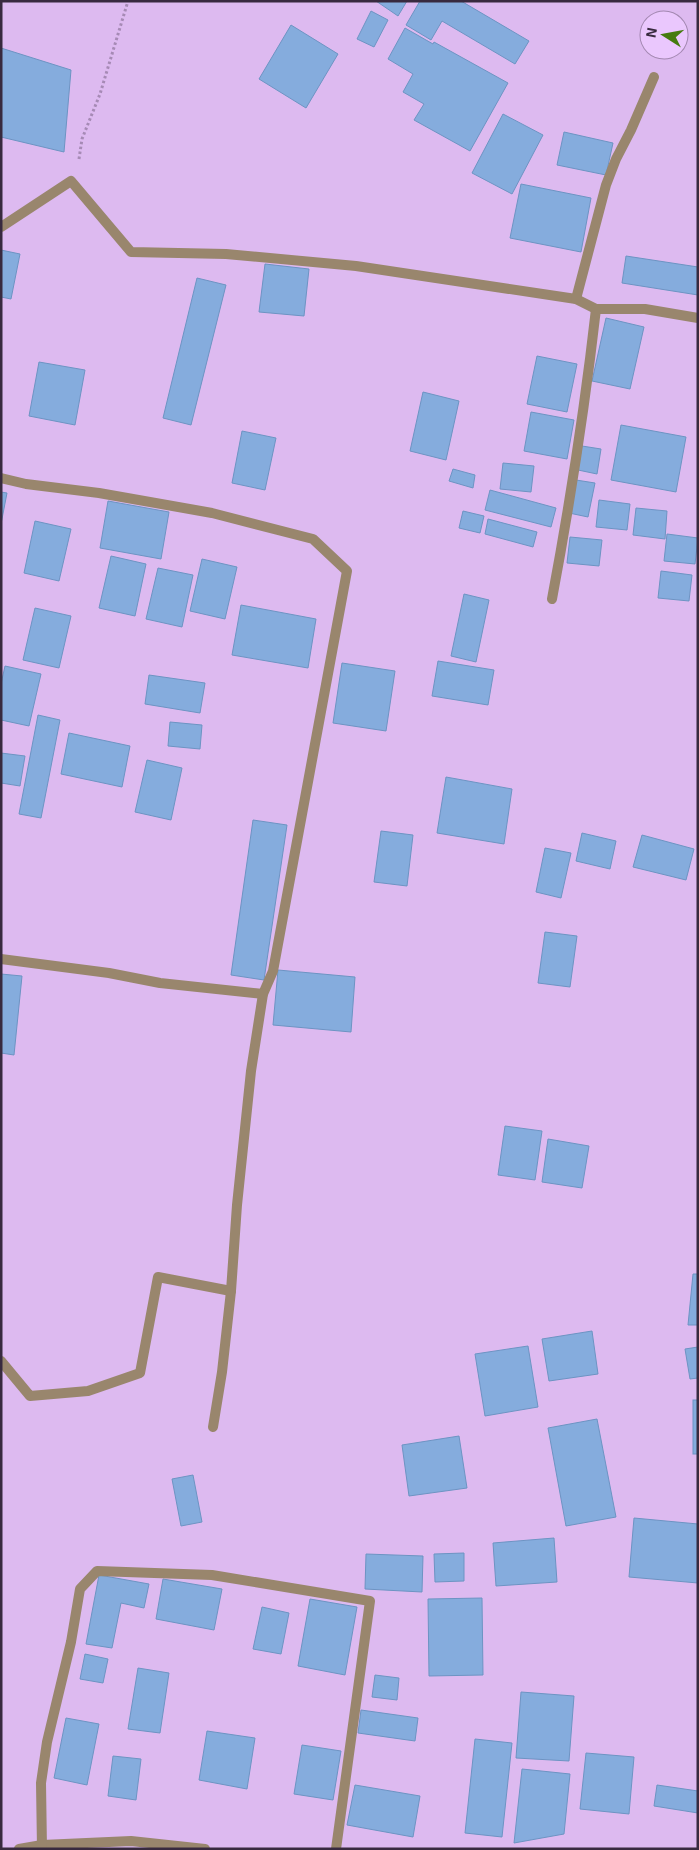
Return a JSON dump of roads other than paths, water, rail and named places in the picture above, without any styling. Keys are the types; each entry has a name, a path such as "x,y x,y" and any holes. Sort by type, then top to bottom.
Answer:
{"street":[{"path":"576,298 606,185 654,77"},
{"path":"1,227 70,181 131,252 226,254 356,266 576,298 596,309 645,309 698,318"},
{"path":"552,600 567,519 586,395 596,309"},
{"path":"1,478 26,484 99,493 212,513 313,539 347,571 275,962 263,994 251,1071 237,1205 231,1291 214,1427"},
{"path":"1,959 110,973 160,983 263,994"},
{"path":"1,1361 30,1396 88,1391 140,1373 158,1277 231,1291"},
{"path":"42,1847 41,1783 47,1742 71,1642 80,1589 97,1571 212,1575 370,1601 336,1849"},
{"path":"19,1849 131,1841 204,1849"}]}
